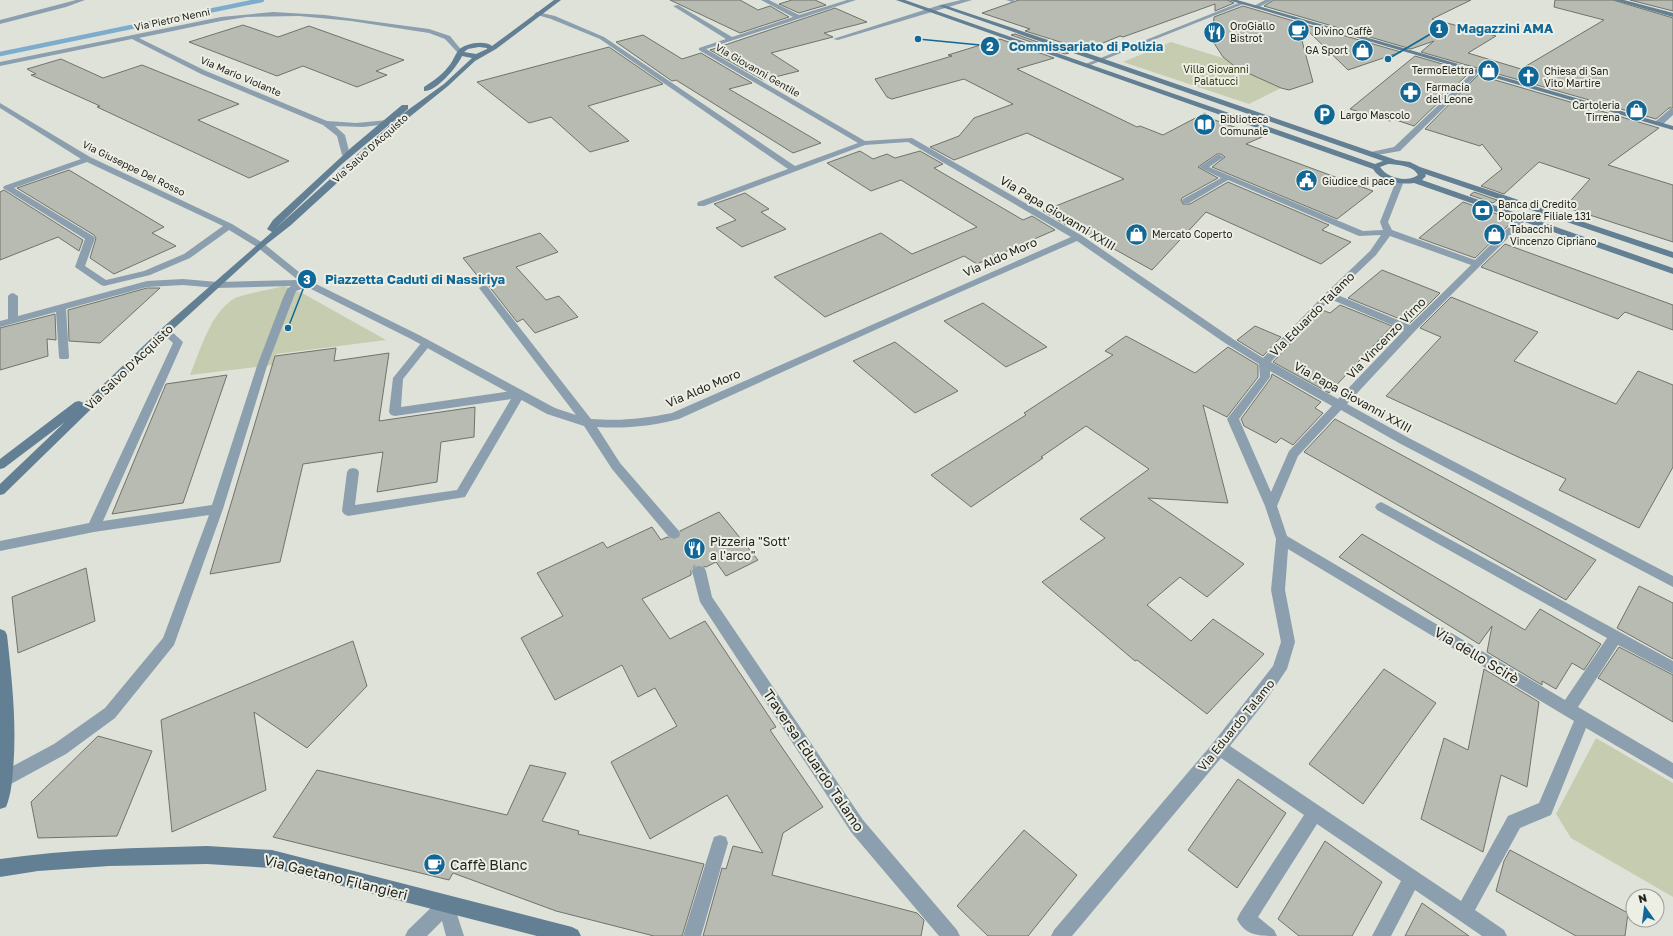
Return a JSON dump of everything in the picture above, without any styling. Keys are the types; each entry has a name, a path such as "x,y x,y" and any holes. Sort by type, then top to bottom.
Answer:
{"street":[{"path":"0,22 82,0"},
{"path":"483,45 511,34 558,0"},
{"path":"764,0 797,17"},
{"name":"Via Giovanni Gentile","path":"853,0 701,49 864,143"},
{"path":"898,0 1376,167 1377,170 1386,177 1400,181 1416,181 1673,271"},
{"path":"836,39 942,6 969,0"},
{"path":"1231,0 1475,72 1673,128"},
{"path":"1255,7 1270,0"},
{"path":"1616,0 1673,14"},
{"path":"930,2 1100,59 1394,162 1673,255 1663,268"},
{"path":"1086,65 1243,3"},
{"path":"676,6 731,39"},
{"path":"537,14 552,17 602,38 794,169"},
{"name":"Via Pietro Nenni","path":"0,64 249,15 315,15 439,33 453,40 460,52"},
{"path":"148,46 151,41 165,31"},
{"name":"Via Salvo D'Acquisto","path":"0,491 165,331 260,245 288,222 404,117 446,85 473,60 501,44 511,34"},
{"name":"Via Mario Violante","path":"133,37 148,46 326,123 347,126 367,126 385,122"},
{"name":"Via Mario Violante","path":"110,42 148,46"},
{"path":"483,55 466,56 460,52 470,46 483,45 489,46 490,50"},
{"name":"Via Salvo D'Acquisto","path":"260,245 276,222 346,155 449,71 458,60 460,52"},
{"path":"1374,154 1397,148 1473,76 1475,72"},
{"name":"Via Giuseppe Del Rosso","path":"0,105 87,159 229,226 260,245"},
{"path":"1659,124 1673,111"},
{"name":"Via Mario Violante","path":"326,123 341,135 346,155"},
{"path":"1293,138 1304,130"},
{"name":"Via Papa Giovanni XXIII","path":"864,143 909,140 1078,237 1229,341 1264,363 1673,582"},
{"path":"701,204 864,143"},
{"path":"1394,162 1397,148"},
{"path":"1220,157 1203,167 1362,234 1388,232 1478,264"},
{"path":"87,159 7,188 90,238 80,267 104,284 147,273 187,256 229,226"},
{"path":"1376,167 1382,163 1394,162"},
{"path":"1415,168 1422,176 1416,181"},
{"path":"1186,201 1228,177"},
{"path":"1388,232 1384,222 1400,181"},
{"name":"Via Vincenzo Virno","path":"1271,506 1293,454 1411,329 1478,264 1522,218"},
{"name":"Via Eduardo Talamo","path":"1060,936 1219,748 1280,669 1288,642 1278,590 1282,539 1271,506 1233,419 1265,377 1264,363 1329,295 1373,253 1388,232"},
{"name":"Via Aldo Moro","path":"260,245 307,283 426,344 551,411 588,423 619,425 647,422 674,416 1078,237"},
{"path":"0,324 147,284 183,282 217,285 307,283"},
{"path":"6,779 60,749 110,713 169,641 217,510 262,366 288,298 292,289 307,283"},
{"path":"484,288 588,423 616,466 674,534"},
{"path":"1329,295 1411,329"},
{"path":"13,296 13,321"},
{"path":"61,308 64,357"},
{"path":"94,527 178,342 165,331"},
{"path":"426,344 398,378 395,412 519,394"},
{"path":"0,465 122,373"},
{"path":"353,472 348,511 461,494 519,394"},
{"path":"1381,507 1673,668"},
{"path":"0,546 94,527 217,510"},
{"name":"Via dello Scirè","path":"1282,539 1673,772"},
{"name":"Traversa Eduardo Talamo","path":"699,571 705,598 857,826 951,936"},
{"path":"0,635 6,779 0,802"},
{"path":"1568,709 1616,636"},
{"path":"1464,913 1514,822 1545,809 1583,718"},
{"path":"1219,748 1498,936"},
{"path":"1268,936 1246,919 1315,812"},
{"path":"692,936 720,843"},
{"name":"Via Gaetano Filangieri","path":"0,868 38,862 109,857 207,854 272,859 446,905 572,936"},
{"path":"1381,936 1412,878"},
{"path":"414,936 446,905 455,936"}],"green space":[{"name":"Villa Giovanni Palatucci","path":"1171,42 1226,59 1250,74 1281,88 1249,104 1123,62"},
{"path":"284,286 304,294 386,340 276,354 272,365 190,375 207,332 226,305 239,296"},
{"path":"1596,738 1673,783 1673,897 1665,892 1665,888 1657,888 1571,838 1556,814"}],"building":[{"path":"670,0 740,0 758,10 770,6 789,17 740,33"},
{"path":"792,0 815,0 826,5 799,13 779,4"},
{"path":"1019,0 1227,0 1234,3 1215,11 1215,4 1123,37 1120,36 1086,50 1025,31 1030,29 982,13"},
{"path":"1274,0 1471,0 1432,19 1496,36 1468,53 1521,69 1604,20 1554,7 1555,0 1613,0 1673,18 1673,108 1669,108 1656,119 1421,52 1434,41 1411,49 1264,6"},
{"path":"1630,0 1673,0 1673,11"},
{"path":"1243,6 1297,22 1313,82 1289,90 1281,88 1233,65 1223,57 1212,40 1214,17"},
{"path":"835,8 867,22 824,33 833,37 771,53 799,71 763,80 710,50"},
{"path":"1300,23 1401,52 1348,70"},
{"path":"243,25 278,37 309,26 404,60 376,71 387,75 357,87 303,66 277,76 189,42"},
{"path":"1015,34 1069,53 1065,54 1011,35"},
{"path":"643,35 682,59 701,53 752,83 729,89 821,143 793,153 676,80 672,81 616,42"},
{"path":"1000,39 1054,58 1017,69 1137,127 1140,126 1163,135 1205,113 1212,119 1262,137 1246,144 1373,191 1337,219 1212,167 1225,157 1221,154 1217,154 1198,167 1218,178 1182,198 1181,200 1183,204 1190,204 1228,182 1329,225 1322,230 1351,242 1321,264 1206,212 1152,270 1069,224 1066,225 1043,211 1124,179 1027,133 954,160 930,147 959,136 974,118 1013,104 964,79 892,99 887,97 875,79 952,56 948,55"},
{"path":"609,47 663,84 588,106 629,141 590,152 551,117 529,123 477,82"},
{"path":"1415,56 1470,72 1414,126 1393,119 1390,121 1350,109"},
{"path":"61,59 103,78 142,65 239,104 198,120 289,161 249,178 97,107 100,106 31,75 36,74 27,69"},
{"path":"1478,75 1659,128 1608,165 1673,185 1673,242 1565,207 1590,179 1539,162 1504,194 1481,186 1502,169 1482,144 1480,146 1425,129"},
{"path":"860,151 873,159 887,154 895,158 920,151 943,164 934,168 1023,220 1032,216 1055,230 977,264 964,256 825,317 774,277 881,233 912,254 977,227 901,180 871,191 827,163"},
{"path":"69,170 164,227 152,233 176,246 114,274 90,258 96,238 94,235 17,188"},
{"path":"4,190 83,240 79,251 58,237 0,260 0,192"},
{"path":"1474,192 1497,200 1493,203 1470,195"},
{"path":"745,193 769,209 761,212 786,229 742,247 716,228 736,220 714,204"},
{"path":"1463,202 1514,220 1475,258 1419,238"},
{"path":"540,233 558,252 516,267 546,300 559,296 578,317 535,333 523,319 517,322 488,285 484,284 463,258"},
{"path":"1505,244 1673,305 1673,330 1625,312 1618,319 1481,267"},
{"path":"1382,270 1440,293 1410,323 1348,298"},
{"path":"147,288 160,288 100,343 69,341 68,310"},
{"path":"1451,297 1538,332 1514,361 1616,404 1638,371 1673,385 1673,467 1639,528 1559,490 1566,479 1386,396 1441,337 1420,328"},
{"path":"983,303 1047,347 1006,367 944,321"},
{"path":"1340,305 1392,326 1329,393 1273,362 1322,310 1330,313"},
{"path":"55,314 56,340 47,339 48,356 0,370 0,328"},
{"path":"1255,326 1281,337 1263,356 1237,340"},
{"path":"1126,336 1195,373 1228,347 1258,365 1258,377 1227,417 1203,405 1228,503 1148,498 1244,564 1207,597 1180,577 1147,605 1191,641 1213,619 1264,654 1207,714 1137,660 1135,661 1042,582 1105,538 1080,519 1149,469 1086,426 1041,457 1043,458 971,507 931,475 1026,415 1024,413 1113,355 1105,351"},
{"path":"895,342 958,391 915,413 853,361"},
{"path":"336,348 334,361 389,353 379,421 475,407 474,437 441,442 437,482 377,492 383,452 303,464 280,562 210,574 275,356"},
{"path":"1272,374 1321,402 1315,408 1323,413 1293,445 1281,438 1276,443 1244,426 1241,419 1271,378"},
{"path":"227,375 183,503 112,514 166,384"},
{"path":"1335,419 1596,560 1566,600 1304,452"},
{"path":"719,512 758,560 726,576 716,562 706,567 699,565 694,566 691,570 691,575 642,599 670,639 705,621 776,727 770,730 823,807 783,833 772,875 917,913 924,920 921,936 703,936 722,868 726,869 733,846 763,853 727,795 650,839 611,762 677,726 655,688 638,697 622,665 555,700 521,638 563,616 537,573 603,542 607,548 652,527 661,540 667,537 675,540 680,537 680,531"},
{"path":"1362,534 1525,630 1540,609 1601,644 1584,670 1572,663 1556,689 1542,681 1542,685 1487,652 1492,626 1479,644 1339,557"},
{"path":"86,568 95,621 18,653 12,597"},
{"path":"1639,586 1673,603 1673,659 1617,628"},
{"path":"353,641 367,686 307,748 254,712 266,790 172,832 161,720"},
{"path":"1619,647 1673,675 1673,722 1598,678"},
{"path":"1384,669 1436,703 1363,804 1309,764"},
{"path":"1484,669 1539,702 1527,787 1501,775 1483,852 1421,819 1444,738 1468,750"},
{"path":"98,736 152,751 117,836 38,838 31,802"},
{"path":"530,765 566,773 542,821 579,831 578,834 704,864 682,936 654,936 556,911 453,873 449,880 273,837 317,770 507,815"},
{"path":"1238,779 1286,813 1237,888 1188,850"},
{"path":"1024,830 1077,875 1028,936 988,936 957,906"},
{"path":"1325,841 1382,882 1352,936 1299,936 1278,919"},
{"path":"1510,850 1625,911 1625,936 1576,936 1496,891 1504,861"},
{"path":"1422,903 1469,936 1405,936"}],"waterway":[{"path":"0,54 262,0"}],"tunnel":[{"path":"674,534 699,571"}],"place":[{"name":"Divino Caffè","path":"1299,31"},
{"name":"OroGiallo Bistrot","path":"1215,32"},
{"name":"Commissariato di Polizia","path":"918,39"},
{"name":"GA Sport","path":"1363,50"},
{"name":"Magazzini AMA","path":"1388,59"},
{"name":"TermoElettra","path":"1489,70"},
{"name":"Chiesa di San Vito Martire","path":"1529,77"},
{"name":"Farmacia del Leone","path":"1411,93"},
{"name":"Cartoleria Tirrena","path":"1636,111"},
{"name":"Largo Mascolo","path":"1325,115"},
{"name":"Biblioteca Comunale","path":"1205,125"},
{"name":"Giudice di pace","path":"1307,181"},
{"name":"Banca di Credito Popolare Filiale 131","path":"1483,210"},
{"name":"Mercato Coperto","path":"1137,234"},
{"name":"Tabacchi Vincenzo Cipriano","path":"1495,235"},
{"name":"Piazzetta Caduti di Nassiriya","path":"288,328"},
{"name":"Pizzeria \"Sott' a l'arco\"","path":"694,548"},
{"name":"Caffè Blanc","path":"434,864"}]}
